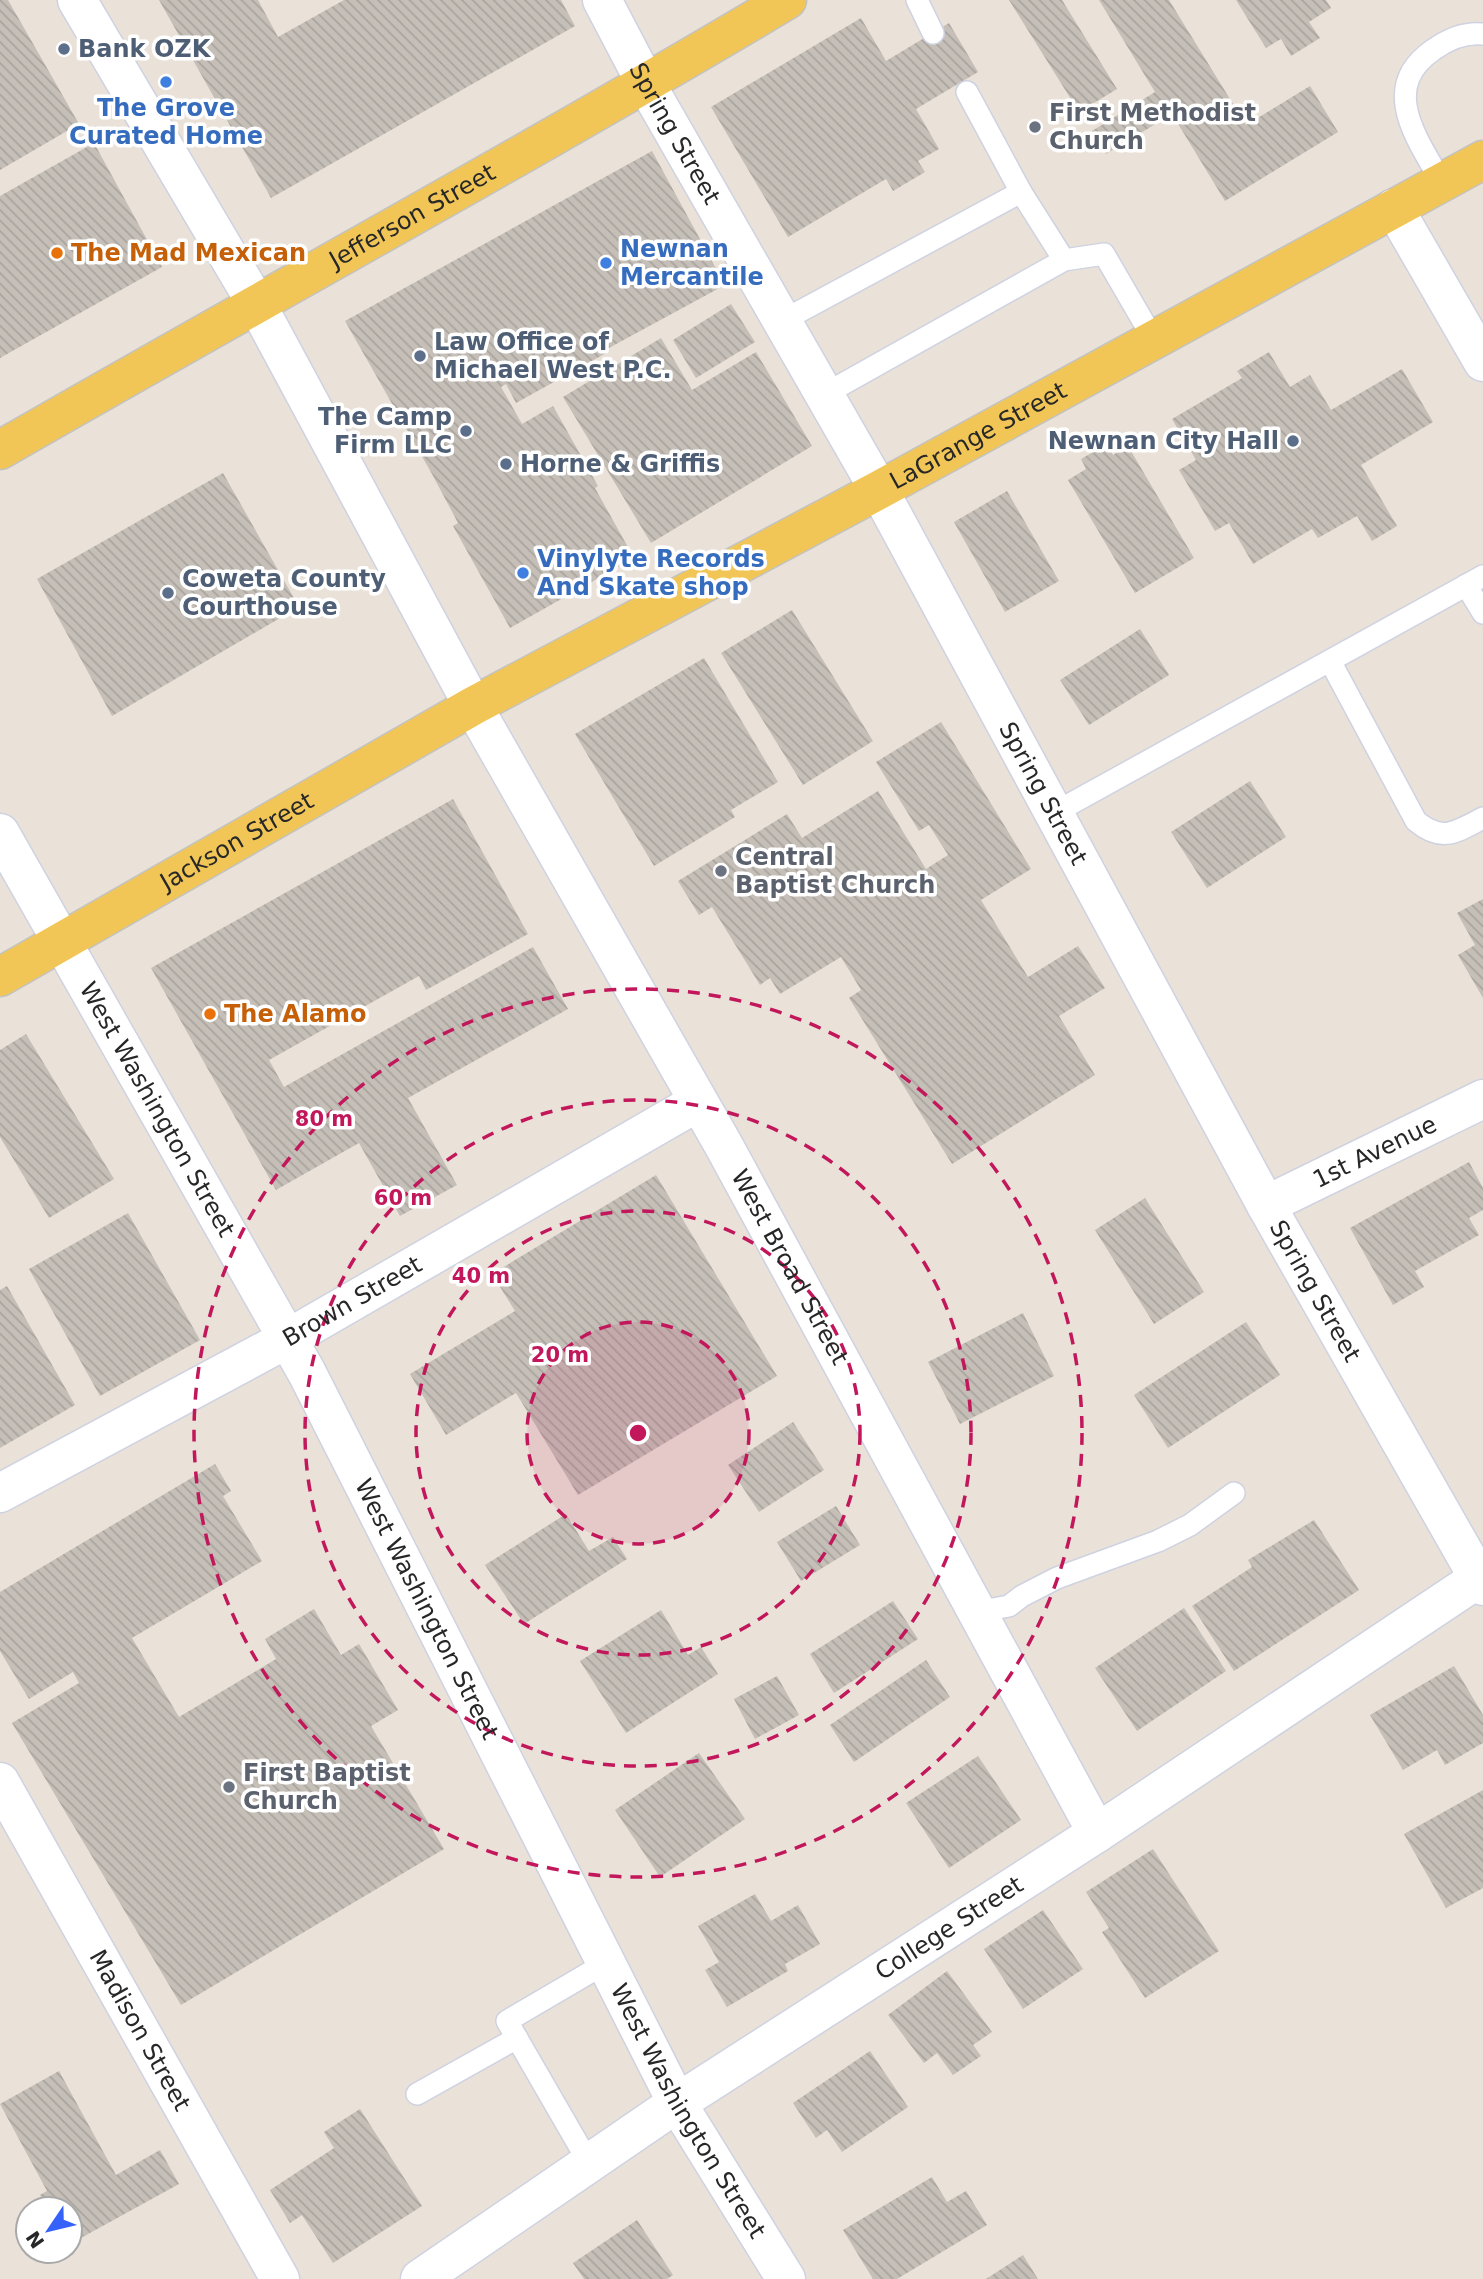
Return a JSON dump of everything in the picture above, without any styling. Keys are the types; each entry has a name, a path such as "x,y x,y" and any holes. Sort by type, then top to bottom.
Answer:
{"main road":[{"name":"Jefferson Street","path":"0,450 646,84 787,0"},
{"name":"LaGrange Street","path":"473,706 879,490 1395,208 1481,165"},
{"name":"Jackson Street","path":"0,977 473,706"}],"street":[{"name":"West Broad Street","path":"77,0 256,303 473,706 698,1102 1097,1833"},
{"name":"Spring Street","path":"602,0 646,84 879,490 1266,1205 1481,1582"},
{"path":"1395,208 1483,362"},
{"name":"West Washington Street","path":"0,833 307,1373 677,2103 786,2279"},
{"name":"1st Avenue","path":"1266,1205 1483,1099"},
{"name":"Brown Street","path":"0,1493 287,1339 698,1102"},
{"name":"College Street","path":"420,2279 677,2103 1481,1582"},
{"name":"Madison Street","path":"0,1782 281,2279"}],"lane":[{"path":"917,0 933,33"},
{"path":"1442,183 1412,129 1404,99 1408,77 1417,61 1447,40 1472,33 1483,34"},
{"path":"967,92 1021,192 1064,260"},
{"path":"782,321 1021,192"},
{"path":"825,394 1064,260 1104,254 1154,340"},
{"path":"1054,813 1475,581 1483,613"},
{"path":"1330,661 1416,821 1428,831 1444,835 1483,818"},
{"path":"977,1612 1009,1606 1057,1578 1158,1541 1190,1525 1234,1493"},
{"path":"589,2163 507,2021 606,1963"},
{"path":"417,2094 517,2038"}],"building":[{"path":"0,0 8,0 79,124 0,170"},
{"path":"159,0 258,0 278,37 344,0 561,0 575,26 271,198"},
{"path":"1009,0 1062,0 1117,89 1079,112"},
{"path":"1099,0 1169,0 1246,125 1310,86 1338,132 1225,201 1172,114 1106,154 1092,131 1155,92"},
{"path":"1236,0 1326,0 1331,8 1309,22 1320,38 1291,56 1281,39 1266,48"},
{"path":"861,18 886,61 949,23 978,72 916,109 939,149 918,161 925,172 893,191 886,179 788,237 711,107"},
{"path":"94,143 162,267 0,358 0,196"},
{"path":"652,151 725,285 607,349 608,352 516,403 506,384 501,387 522,424 553,406 634,558 510,628 453,526 458,523 432,474 345,321"},
{"path":"731,304 755,342 696,378 673,340"},
{"path":"661,338 692,390 756,352 812,446 651,543 563,397"},
{"name":"Newnan City Hall","path":"1269,352 1290,387 1310,375 1331,410 1402,369 1433,422 1361,465 1397,526 1372,541 1357,516 1318,538 1312,529 1253,564 1229,523 1215,531 1179,470 1196,460 1172,419 1242,378 1237,371"},
{"path":"1107,444 1113,455 1128,446 1194,558 1135,593 1068,480 1086,469 1081,459"},
{"name":"Coweta County Courthouse","path":"223,473 299,607 112,716 37,579"},
{"path":"1007,491 1059,581 1005,612 954,522"},
{"path":"792,610 873,741 803,785 721,653"},
{"path":"1140,629 1169,675 1089,725 1060,680"},
{"path":"704,658 778,782 731,810 735,817 654,866 575,734"},
{"path":"941,722 1031,869 981,900 1028,977 1078,946 1105,988 1059,1016 1095,1075 952,1164 849,998 861,990 841,957 780,994 770,978 760,985 712,907 699,915 678,881 787,814 802,838 878,791 926,869 948,855 929,825 919,831 876,762"},
{"path":"1250,781 1286,837 1207,888 1171,832"},
{"path":"453,799 528,934 426,990 419,976 269,1060 284,1087 533,947 568,1009 408,1098 457,1185 400,1216 359,1143 276,1190 151,968"},
{"path":"1483,899 1483,998 1458,955 1475,945 1457,913"},
{"path":"26,1034 114,1179 49,1218 0,1137 0,1050"},
{"path":"1469,1162 1483,1188 1483,1210 1469,1218 1479,1235 1415,1271 1424,1287 1393,1305 1350,1228"},
{"path":"656,1175 777,1376 578,1495 516,1393 446,1435 410,1374 515,1311 492,1274"},
{"path":"1145,1198 1204,1292 1154,1324 1095,1230"},
{"path":"128,1213 200,1340 100,1396 29,1269"},
{"path":"7,1286 75,1405 0,1448 0,1290"},
{"path":"1023,1313 1054,1376 960,1424 928,1362"},
{"path":"1246,1322 1280,1375 1168,1448 1134,1395"},
{"path":"793,1422 824,1470 759,1512 728,1465"},
{"name":"First Baptist Church","path":"215,1464 231,1491 223,1496 262,1561 132,1638 179,1717 276,1659 265,1639 314,1609 341,1655 359,1644 398,1710 371,1726 444,1849 181,2005 12,1723 79,1683 73,1672 29,1699 0,1651 0,1592"},
{"path":"836,1506 860,1545 801,1581 777,1542"},
{"path":"566,1514 589,1551 613,1537 627,1559 524,1624 485,1565"},
{"path":"1314,1520 1359,1590 1234,1671 1192,1606 1252,1567 1248,1560"},
{"path":"893,1601 918,1639 834,1693 810,1654"},
{"path":"1184,1608 1226,1671 1137,1731 1095,1668"},
{"path":"661,1610 688,1655 701,1647 718,1674 626,1733 580,1661"},
{"path":"926,1660 950,1697 854,1762 830,1725"},
{"path":"1454,1666 1483,1715 1483,1743 1445,1765 1437,1750 1403,1770 1370,1715"},
{"path":"777,1676 799,1715 755,1739 734,1699"},
{"path":"699,1753 745,1819 660,1877 615,1810"},
{"path":"978,1756 1021,1820 949,1868 906,1803"},
{"path":"1483,1790 1483,1888 1446,1908 1404,1834"},
{"path":"1153,1849 1219,1951 1145,1998 1102,1932 1109,1928 1086,1892"},
{"path":"755,1894 771,1921 798,1905 820,1944 785,1964 788,1971 727,2007 705,1970 719,1962 698,1926"},
{"path":"1043,1910 1083,1969 1023,2009 984,1949"},
{"path":"947,1971 992,2032 973,2045 981,2056 953,2075 937,2053 924,2063 888,2015"},
{"path":"870,2051 908,2107 842,2152 827,2130 816,2138 793,2103"},
{"path":"59,2071 116,2175 160,2150 179,2184 84,2236 84,2195 40,2195 47,2191 0,2104"},
{"path":"360,2109 422,2206 333,2263 302,2215 290,2223 270,2190 334,2148 324,2132"},
{"path":"932,2177 947,2202 966,2191 987,2225 897,2279 873,2279 843,2230"},
{"path":"637,2220 673,2275 667,2279 584,2279 573,2263"},
{"path":"1023,2255 1038,2279 986,2279"}],"place":[{"name":"Bank OZK","path":"64,49"},
{"name":"The Grove Curated Home","path":"166,82"},
{"name":"First Methodist Church","path":"1035,127"},
{"name":"The Mad Mexican","path":"57,253"},
{"name":"Newnan Mercantile","path":"606,263"},
{"name":"Law Office of Michael West P.C.","path":"420,356"},
{"name":"The Camp Firm LLC","path":"466,431"},
{"name":"Newnan City Hall","path":"1293,441"},
{"name":"Horne & Griffis","path":"506,464"},
{"name":"Vinylyte Records And Skate shop","path":"523,573"},
{"name":"Coweta County Courthouse","path":"168,593"},
{"name":"Central Baptist Church","path":"721,871"},
{"name":"The Alamo","path":"210,1014"},
{"name":"First Baptist Church","path":"229,1787"}]}
